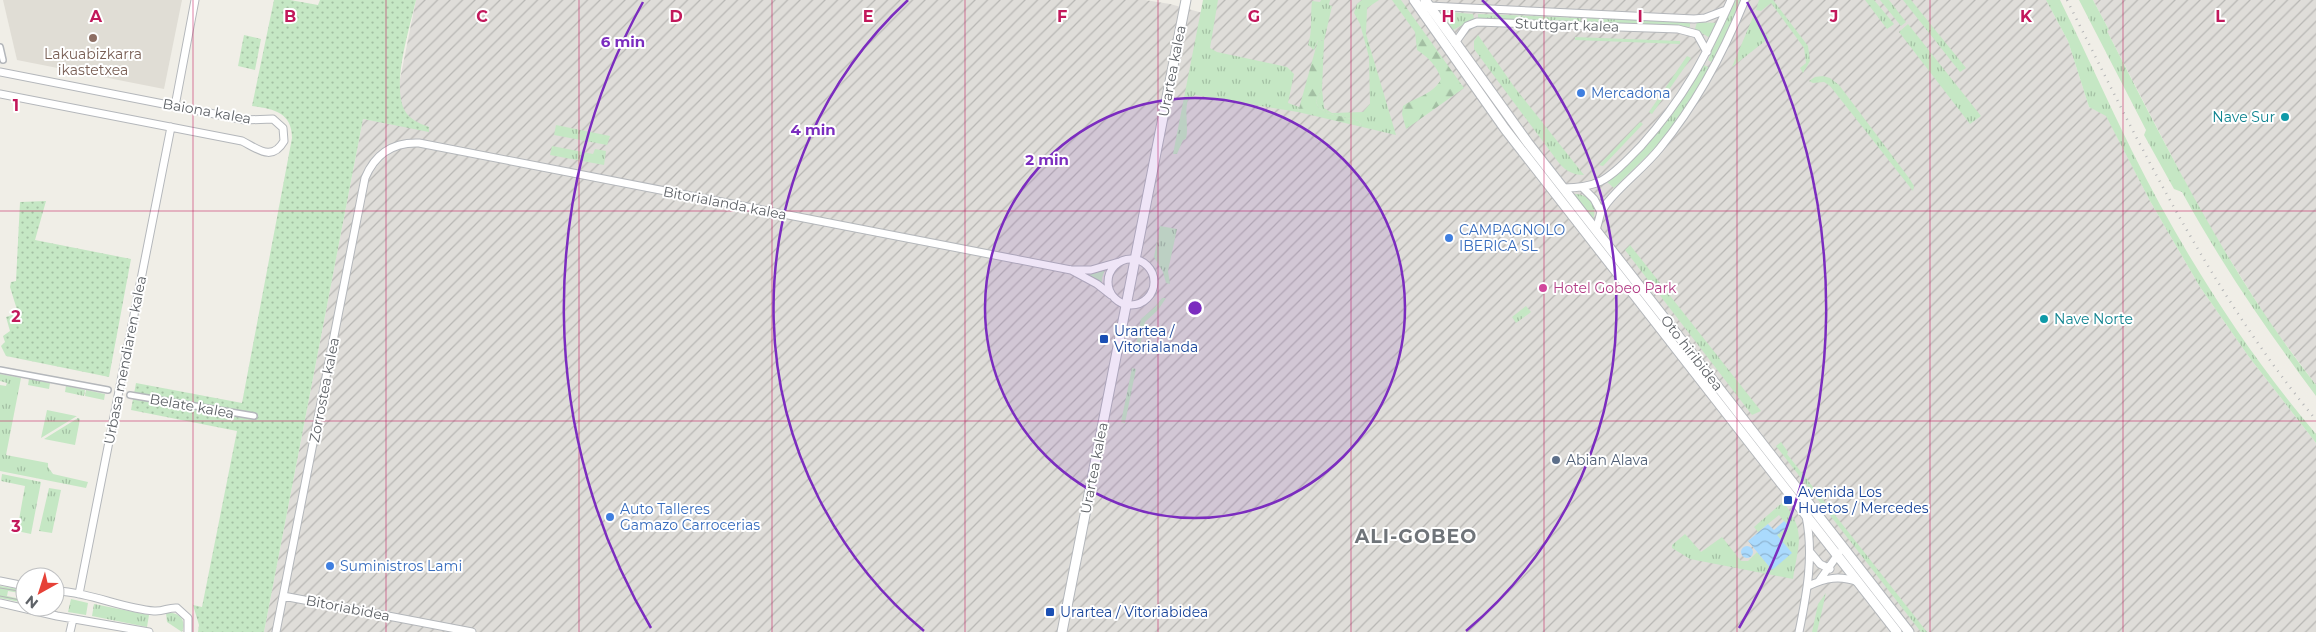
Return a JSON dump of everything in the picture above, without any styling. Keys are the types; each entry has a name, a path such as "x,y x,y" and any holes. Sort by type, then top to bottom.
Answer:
{"street":[{"path":"175,106 195,0"},
{"name":"Urartea kalea","path":"1062,632 1128,305 1186,0"},
{"name":"Oto hiribidea","path":"1414,0 1506,129 1897,632"},
{"path":"1564,188 1582,187 1608,177 1635,152 1673,107 1708,52 1731,0"},
{"path":"1596,230 1601,212 1614,193 1659,149 1689,109 1716,68 1745,0"},
{"name":"Oto hiribidea","path":"1427,3 1596,230 1909,632"},
{"name":"Stuttgart kalea","path":"1427,3 1694,19 1705,18 1726,10"},
{"name":"Stuttgart kalea","path":"1455,43 1467,26 1477,22 1678,29 1697,34 1708,52"},
{"path":"0,48 3,60"},
{"name":"Baiona kalea","path":"0,72 245,120 272,119 283,128 284,141 276,151 267,153 242,141 0,94"},
{"name":"Urbasa mendiaren kalea","path":"79,594 171,127"},
{"name":"Bitorialanda kalea","path":"382,154 392,147 407,143 419,143 1071,270 1091,270 1119,262"},
{"name":"Zorrostea kalea","path":"276,632 365,178 374,161 382,154"},
{"path":"1582,187 1594,199 1601,212"},
{"path":"1136,260 1150,270 1153,287 1144,301 1128,305 1114,298 1109,290 1108,279 1111,270 1119,262 1136,260"},
{"name":"Bitorialanda kalea","path":"1071,270 1097,284 1114,298"},
{"path":"0,370 108,390"},
{"name":"Belate kalea","path":"130,395 254,416"},
{"path":"1799,632 1808,586 1811,553 1806,515"},
{"path":"1819,581 1830,569 1842,546"},
{"path":"1811,553 1820,564 1830,569"},
{"path":"1808,586 1819,581 1837,577 1858,582"},
{"path":"0,581 15,584"},
{"path":"65,592 154,611 172,608 180,609 188,618 188,632"},
{"name":"Bitoriabidea","path":"283,596 472,632"},
{"path":"0,603 72,619 149,632"},
{"path":"70,632 72,619"}],"shaded area":[{"name":"Lakuabizkarra ikastetxea","path":"3,0 182,0 164,89 17,60"},
{"path":"416,0 1145,0 1170,4 1210,15 1213,0 2046,0 2068,41 2089,107 2106,115 2150,201 2200,287 2249,357 2316,443 2316,632 264,632 363,119 391,124"},
{"path":"2093,0 2316,0 2316,385 2269,322 2201,213 2107,31 2109,30"}],"green space":[{"path":"274,0 290,0 318,5 320,0 416,0 402,58 400,90 402,104 407,114 414,120 429,127 429,132 363,119 264,632 198,632 199,625 193,605 202,607 237,431 131,410 136,383 242,403 292,138 289,122 280,113 252,106"},
{"path":"1203,0 1218,0 1210,48 1217,52 1287,67 1294,74 1288,103 1299,107 1298,112 1195,95 1188,100 1186,139 1183,140 1177,154 1173,154"},
{"path":"1321,0 1330,0 1329,5 1332,6 1324,41 1318,40 1314,50 1308,45 1312,1 1320,2"},
{"path":"1362,0 1379,0 1367,8 1366,34 1396,135 1362,127 1359,121 1327,113 1318,107 1316,101 1322,89 1324,108 1332,113 1363,112 1370,104 1369,57 1360,24 1354,13 1357,4"},
{"path":"1392,0 1401,0 1464,88 1406,129 1402,114 1403,106 1429,92 1441,79 1432,62 1417,50 1415,32"},
{"path":"1734,0 1743,0 1715,64 1708,60"},
{"path":"1759,0 1773,0 1808,46 1810,61 1803,73 1800,68 1806,63 1804,48 1771,3 1761,11 1756,10"},
{"path":"1865,0 1874,0 1894,24 1887,29"},
{"path":"1880,0 1889,0 1906,22 1901,26"},
{"path":"1903,0 1911,0 1966,68 1960,72"},
{"path":"2046,0 2060,0 2132,151 2193,262 2263,368 2316,434 2316,443 2249,357 2200,287 2150,201 2106,116 2089,107 2068,41"},
{"path":"2079,0 2093,0 2154,123 2203,213 2256,301 2316,385 2316,396 2245,296 2182,192 2174,189 2144,135 2146,130"},
{"path":"1437,11 1473,14 1474,19 1451,31"},
{"path":"1478,14 1581,18 1581,22 1478,19"},
{"path":"1753,17 1769,38 1732,67"},
{"path":"1587,18 1690,22 1690,27 1586,22"},
{"path":"1697,22 1717,23 1710,38 1695,29"},
{"path":"1908,24 1981,116 1970,124 1899,32"},
{"path":"244,35 261,39 255,70 238,66"},
{"path":"1478,35 1515,88 1584,175 1571,173 1559,163 1474,49 1474,41"},
{"path":"1575,37 1680,41 1680,44 1575,40"},
{"path":"1318,40 1324,41 1322,89 1316,101 1318,107 1327,113 1359,121 1362,127 1298,112"},
{"path":"1687,56 1691,58 1652,114 1649,112"},
{"path":"1704,65 1712,69 1674,126 1655,148 1614,188 1607,182 1648,142 1683,97"},
{"path":"1823,76 1830,78 1839,85 1909,178 1914,186 1913,191 1830,86 1824,82 1813,83 1809,81 1815,77"},
{"path":"1640,122 1643,124 1603,166 1599,165"},
{"path":"556,125 610,136 607,145 554,135"},
{"path":"552,146 593,154 595,149 606,151 604,165 550,155"},
{"path":"1574,194 1584,196 1591,201 1594,209 1593,220"},
{"path":"46,201 35,240 131,259 109,377 6,356 1,346 5,342 3,336 10,331 6,317 18,313 10,287 11,282 16,281 20,202"},
{"path":"1160,226 1177,229 1168,271 1170,284 1166,283 1163,272 1154,257"},
{"path":"1630,245 1761,411 1752,415 1625,250"},
{"path":"1105,269 1102,284 1077,272"},
{"path":"1162,298 1166,298 1158,310 1145,322 1139,352 1135,351 1141,319"},
{"path":"1526,306 1531,312 1516,323 1512,317"},
{"path":"1132,368 1136,369 1125,423 1121,422"},
{"path":"0,374 21,378 6,455 48,463 48,467 53,474 88,482 86,488 0,471 0,385 6,386 7,383 0,381"},
{"path":"29,379 50,383 49,389 28,385"},
{"path":"66,386 85,390 84,396 65,392"},
{"path":"86,390 105,394 104,400 85,396"},
{"path":"47,410 76,416 77,416 41,438"},
{"path":"78,418 80,419 75,445 44,439"},
{"path":"1781,442 1788,452 1787,454 1927,632 1921,632 1776,446"},
{"path":"2,474 41,482 31,534 17,531 25,486 1,481"},
{"path":"49,488 61,490 52,533 39,531"},
{"path":"1783,502 1791,512 1798,530 1799,539 1793,579 1690,559 1672,548 1672,545 1685,534 1701,552 1722,537 1741,561 1748,561 1757,552 1772,570 1777,535 1788,526 1779,515 1758,532 1754,527"},
{"path":"0,586 15,588 15,592 8,591 7,596 15,598 15,601 0,598"},
{"path":"1826,593 1817,632 1812,632 1818,604"},
{"path":"71,599 88,603 86,615 68,612"},
{"path":"94,604 149,615 147,627 92,616"},
{"path":"166,613 175,613 181,617 183,620 182,632 167,622"}],"water":[{"path":"1784,521 1789,526 1777,535 1792,553 1772,570 1748,541 1768,524 1774,530"},
{"path":"1749,546 1752,547 1752,557 1745,558 1742,557 1741,550 1742,547"}],"tram line":[{"path":"0,588 15,590"},
{"path":"0,596 15,599"}],"railway":[{"path":"2067,0 2150,164 2210,270 2278,371 2316,420"}],"place":[{"name":"Lakuabizkarra ikastetxea","path":"93,38"},
{"name":"Mercadona","path":"1581,93"},
{"name":"Nave Sur","path":"2285,117"},
{"name":"CAMPAGNOLO IBERICA SL","path":"1449,238"},
{"name":"Hotel Gobeo Park","path":"1543,288"},
{"name":"Nave Norte","path":"2044,319"},
{"name":"Urartea / Vitorialanda","path":"1104,339"},
{"name":"Abian Alava","path":"1556,460"},
{"name":"Avenida Los Huetos / Mercedes","path":"1788,500"},
{"name":"Auto Talleres Gamazo Carrocerias","path":"610,517"},
{"name":"Suministros Lami","path":"330,566"},
{"name":"Urartea / Vitoriabidea","path":"1050,612"}],"district":[{"name":"ALI-GOBEO","path":"1416,536"}]}
